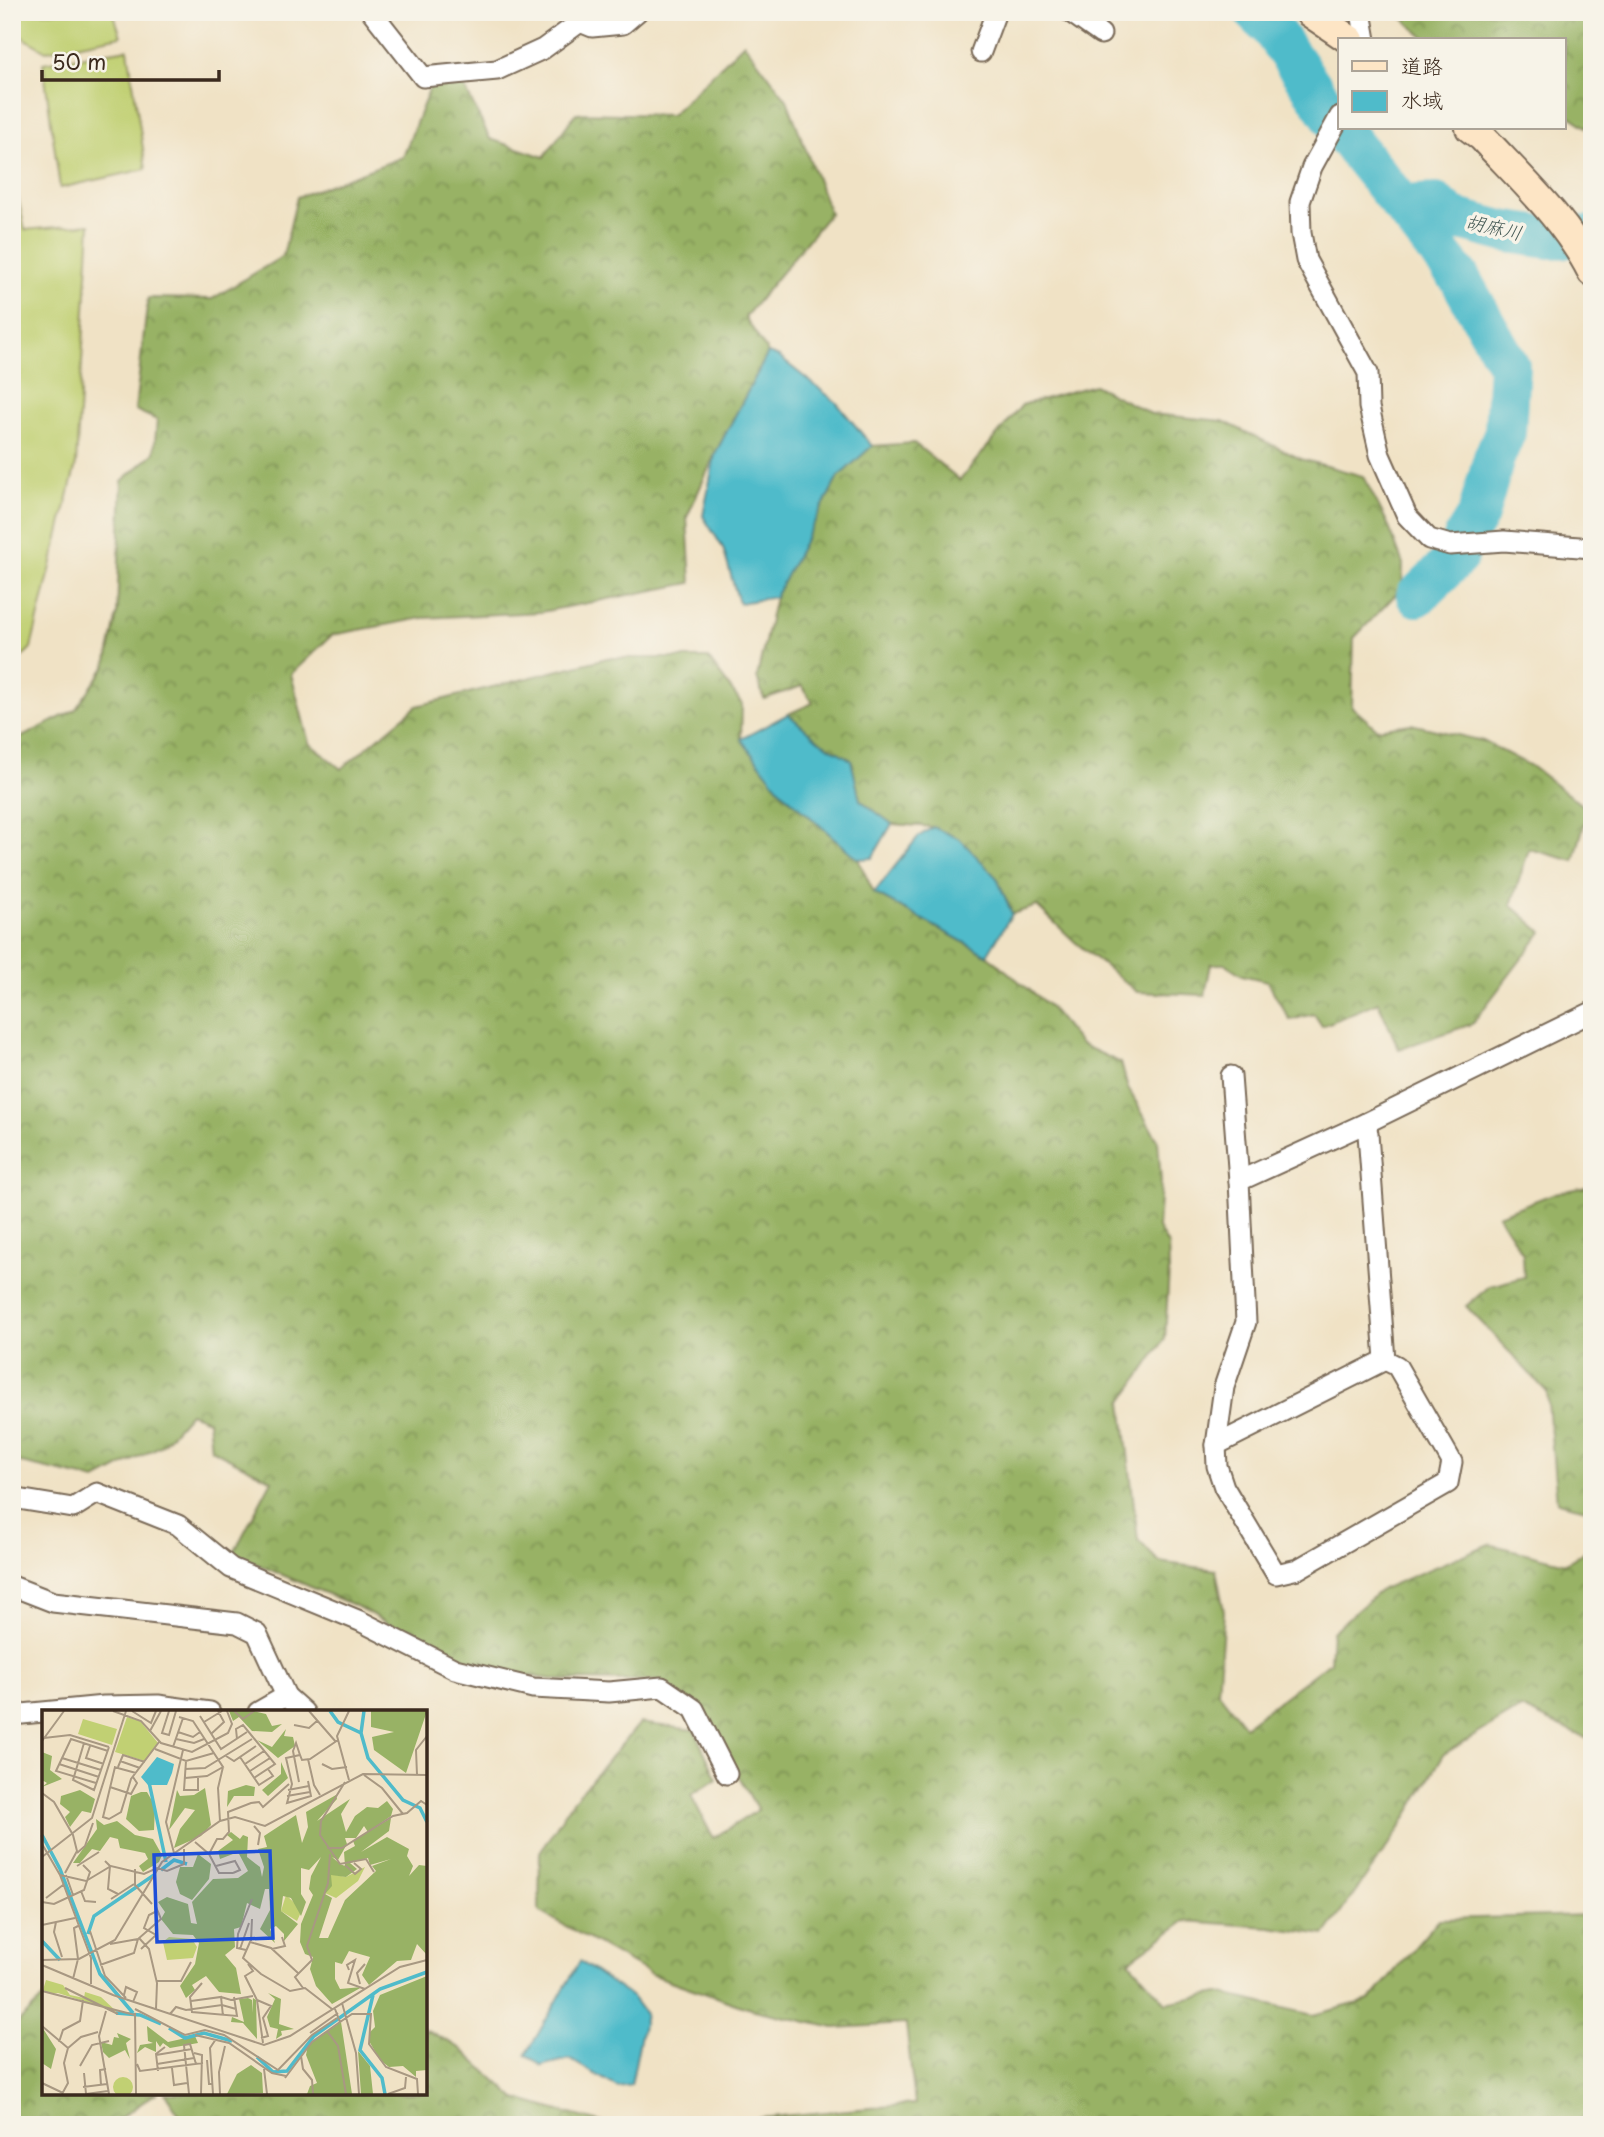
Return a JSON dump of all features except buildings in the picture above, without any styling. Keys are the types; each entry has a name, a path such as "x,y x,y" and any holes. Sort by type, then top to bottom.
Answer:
{"street":[{"path":"372,12 423,76 497,70 543,49 579,17 592,27 623,24 638,12"},
{"path":"981,52 996,12"},
{"path":"1070,12 1101,34"},
{"path":"1309,12 1347,38"},
{"path":"1361,12 1366,38"},
{"path":"1338,120 1312,167 1300,202 1301,233 1306,260 1368,373 1368,407 1380,455 1407,516 1429,539 1450,545 1504,541 1592,548"},
{"path":"1473,130 1559,222 1581,250 1592,272"},
{"path":"1239,1181 1366,1123 1592,1012"},
{"path":"1231,1076 1246,1322 1224,1387 1216,1445 1217,1466 1224,1487 1276,1574 1298,1569 1448,1483 1452,1462 1397,1366 1385,1360"},
{"path":"1366,1123 1385,1360"},
{"path":"1216,1445 1385,1360"},
{"path":"12,1498 73,1508 97,1493 178,1525 231,1568 360,1621 455,1670 533,1688 609,1692 662,1687 694,1710 727,1774"},
{"path":"12,1586 53,1602 237,1623 257,1633 286,1696 302,1710"},
{"path":"262,1710 286,1696"},
{"path":"63,1710 158,1705 195,1710"},
{"path":"12,1715 42,1712"}],"green space":[{"path":"12,12 113,12 121,36 46,51 12,31"},
{"path":"1396,12 1592,12 1592,131 1566,113 1566,38 1425,38"},
{"path":"744,43 787,100 830,213 745,317 768,353 715,454 687,517 691,583 541,612 423,618 332,635 291,674 309,743 341,769 417,706 607,658 708,658 742,704 741,739 781,791 858,859 874,893 987,955 1049,1006 1080,1044 1121,1063 1128,1088 1158,1141 1161,1182 1158,1228 1168,1245 1169,1269 1165,1339 1122,1402 1138,1540 1159,1562 1216,1570 1224,1611 1218,1692 1245,1726 1330,1662 1332,1632 1382,1589 1489,1544 1566,1563 1592,1547 1592,1741 1521,1708 1444,1754 1397,1833 1325,1935 1269,1927 1185,1921 1129,1961 1166,2003 1219,1993 1313,2015 1370,2000 1439,1919 1592,1915 1592,2125 746,2125 759,2118 915,2104 906,2024 834,2028 750,2009 653,1975 539,1911 540,1852 573,1801 640,1723 694,1730 717,1779 691,1795 713,1838 758,1810 698,1707 658,1681 557,1680 467,1667 358,1607 233,1554 272,1480 211,1449 208,1420 190,1413 162,1445 96,1480 12,1461 12,742 75,710 106,666 117,614 122,481 154,453 157,420 135,410 148,298 212,299 283,256 297,197 403,157 430,87 462,82 490,139 544,157 576,113 671,115"},
{"path":"128,49 146,169 60,188 43,63"},
{"path":"12,171 25,230 90,224 76,464 31,648 12,667"},
{"path":"1094,385 1151,414 1223,421 1301,459 1363,476 1387,522 1403,564 1402,588 1354,638 1352,707 1377,729 1411,724 1483,741 1531,766 1588,810 1574,861 1529,849 1511,905 1542,932 1472,1024 1399,1049 1378,1002 1322,1026 1314,1014 1290,1020 1267,981 1242,975 1226,964 1211,964 1205,995 1137,992 1075,942 1037,906 1012,914 997,878 933,827 892,824 860,800 851,760 818,740 788,714 813,703 802,686 764,699 757,677 775,597 838,477 872,446 914,443 960,480 1022,405"},
{"path":"1592,1186 1592,1512 1557,1502 1547,1392 1466,1306 1490,1286 1524,1277 1523,1254 1498,1215 1555,1193"},
{"path":"42,2000 42,2095 153,2095 110,2125 12,2125 12,2028"},
{"path":"427,2030 460,2048 516,2099 611,2125 186,2125 166,2095 427,2095"}],"water":[{"path":"768,353 779,357 836,402 872,446 838,477 775,597 739,603 723,548 703,516 715,454"},
{"path":"788,714 818,740 851,760 860,800 892,824 872,858 858,859 781,791 741,739"},
{"path":"933,827 960,839 997,878 1012,914 987,955 874,893 918,837"},
{"path":"580,1961 633,1998 645,2014 631,2085 617,2087 569,2059 542,2066 526,2055"}],"waterway":[{"path":"1255,12 1271,28 1338,125"},
{"path":"1342,130 1459,277 1509,366 1505,432 1494,458 1478,515 1465,536 1458,556 1417,596"},
{"name":"胡麻川","path":"1402,206 1436,204 1453,218 1502,231 1549,238 1592,236"}]}
